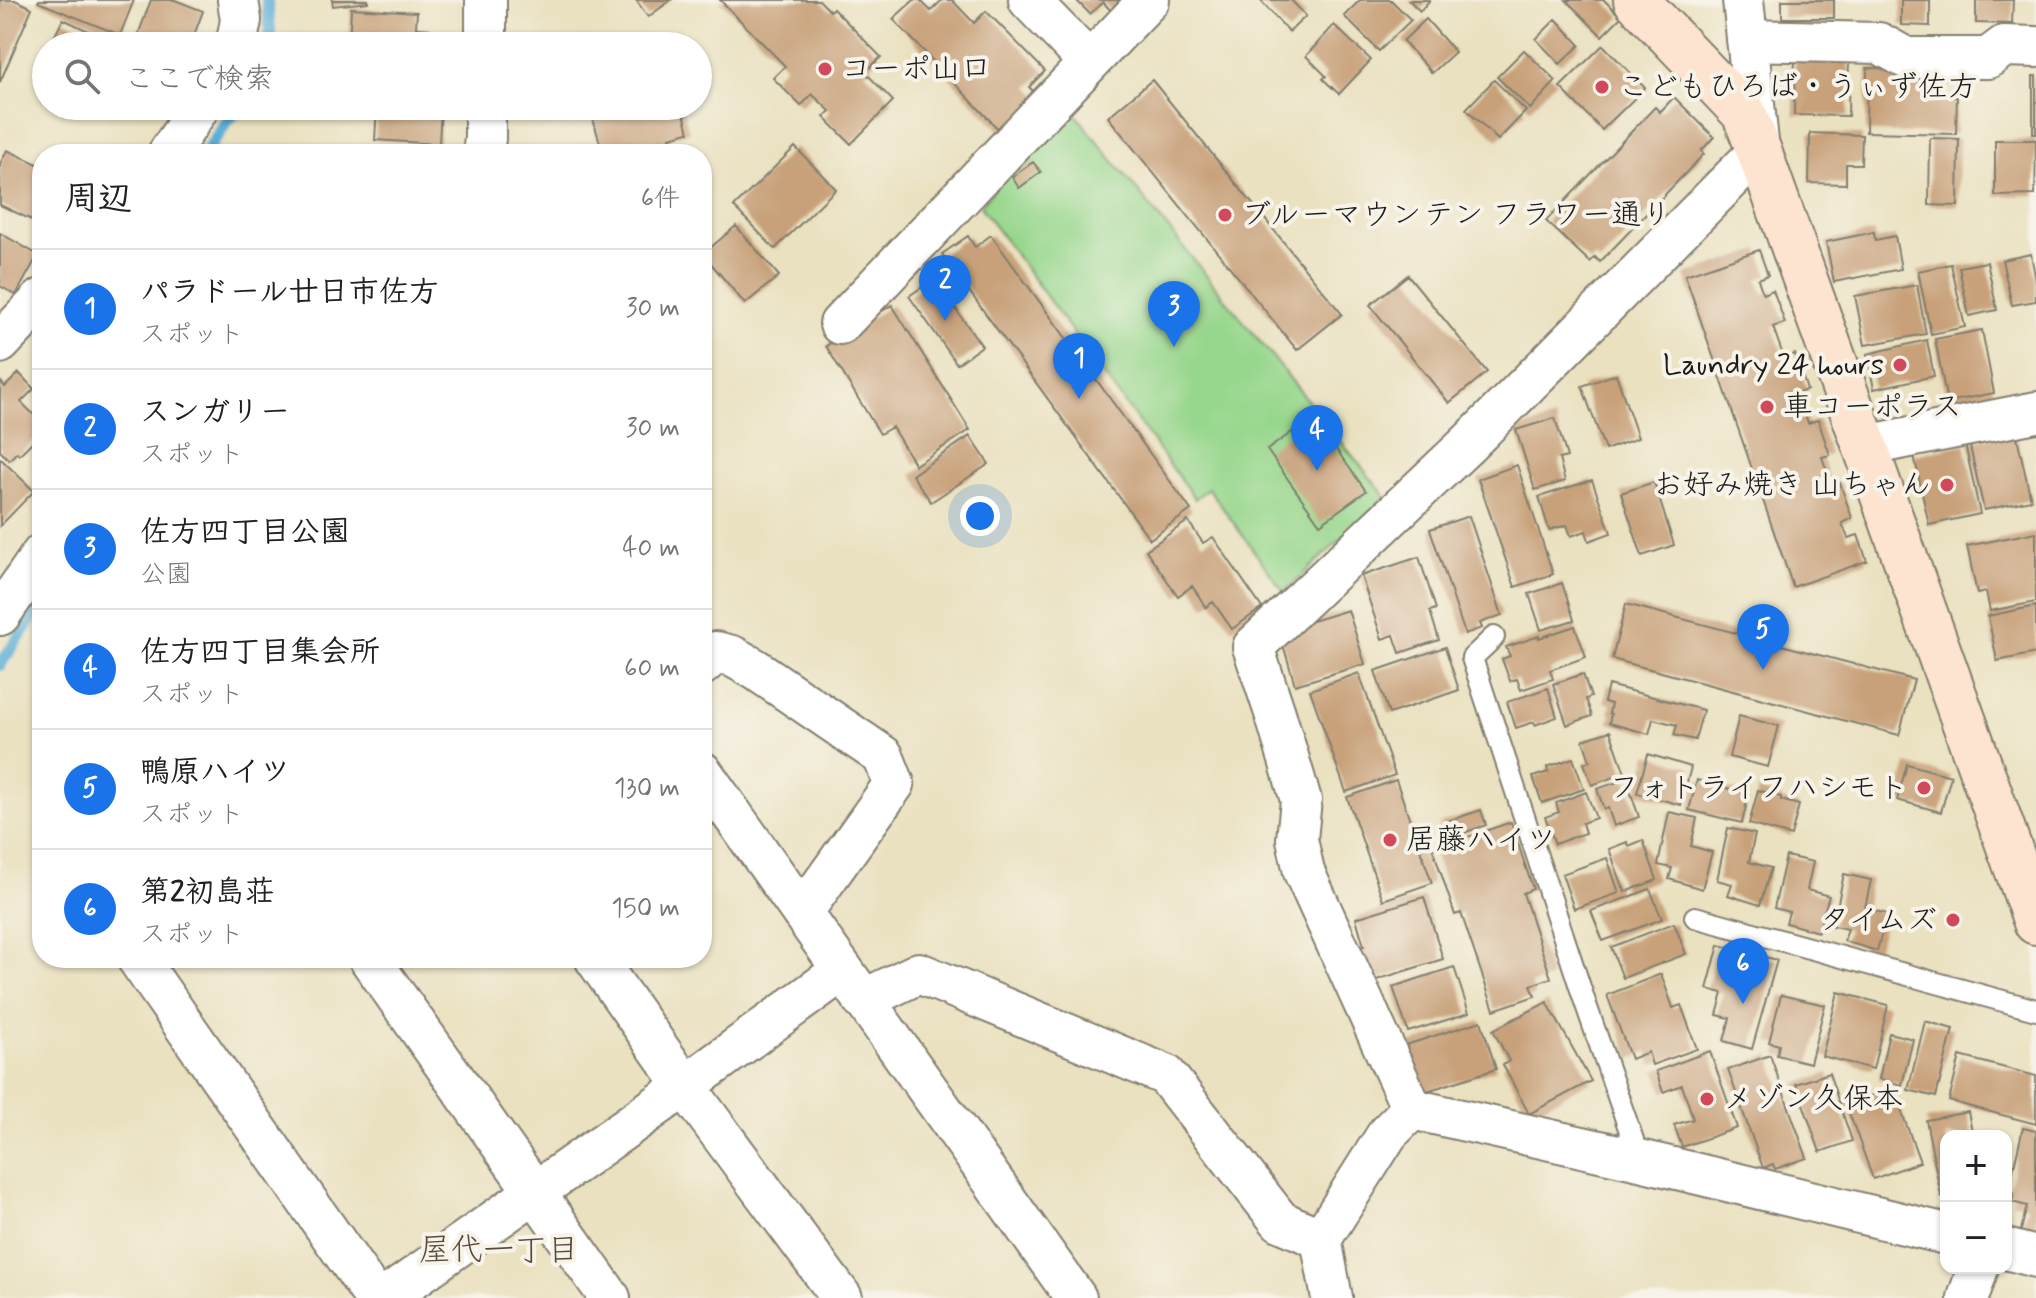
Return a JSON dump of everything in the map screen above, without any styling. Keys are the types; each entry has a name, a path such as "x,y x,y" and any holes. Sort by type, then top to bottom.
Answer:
{"street":[{"path":"238,0 241,20 239,32"},
{"path":"486,0 486,32"},
{"path":"1029,0 1089,62"},
{"path":"840,324 1149,0"},
{"path":"1636,0 1744,113 2036,922"},
{"path":"1743,0 1759,151"},
{"path":"1747,40 1879,43 1906,58 1988,58 2004,46 2036,47"},
{"path":"175,144 191,120"},
{"path":"484,144 485,120"},
{"path":"1412,1109 1304,872 1297,839 1301,800 1253,647 1469,443 1759,151"},
{"path":"0,343 32,309"},
{"path":"1865,446 2036,412"},
{"path":"0,615 32,569"},
{"path":"712,656 716,652 732,656 755,669 883,756 894,784 802,913"},
{"path":"712,786 1076,1298"},
{"path":"144,968 375,1298"},
{"path":"376,968 610,1298"},
{"path":"602,968 842,1298"},
{"path":"385,1298 685,1086 853,985 919,973 1166,1075 1280,1221 1321,1239"},
{"path":"1412,1109 1940,1233"},
{"path":"1332,1298 1321,1239 1388,1133 1412,1109"},
{"path":"2012,1251 2036,1257"},
{"path":"1968,1298 1976,1274"}],"lane":[{"path":"1494,637 1472,658 1640,1160"},
{"path":"1695,917 2036,1010"}],"green space":[{"path":"1068,105 1386,497 1284,592 1208,488 1195,499 980,206"}],"building":[{"path":"0,0 15,0 32,8 0,82"},
{"path":"134,0 121,32 113,32 38,2"},
{"path":"151,0 175,0 203,11 195,32 139,32"},
{"path":"332,0 368,0 368,2 333,6"},
{"path":"636,0 671,0 648,17"},
{"name":"コーポ山口","path":"720,0 819,0 830,11 833,8 881,57 865,72 893,101 851,144 824,117 830,111 812,94 801,106 773,78 785,66"},
{"path":"914,0 920,0 931,11 942,0 952,0 974,23 986,11 1045,71 1029,87 1039,97 1002,133 893,19"},
{"path":"1076,0 1127,0 1113,13 1103,2 1090,14"},
{"path":"1260,0 1291,0 1306,16 1289,32"},
{"path":"1360,0 1391,0 1411,20 1379,51 1344,16"},
{"path":"1409,0 1430,0 1420,11"},
{"path":"1566,0 1604,0 1621,17 1602,36"},
{"path":"1782,0 1834,0 1834,18 1782,18"},
{"path":"1901,0 1930,0 1930,26 1901,25"},
{"path":"1976,0 2013,0 2012,24 1976,23"},
{"path":"351,8 417,12 416,28 430,29 430,32 350,32"},
{"path":"63,19 91,32 57,32"},
{"path":"1426,19 1455,52 1432,73 1403,41"},
{"path":"1556,19 1580,45 1560,64 1536,39"},
{"path":"1334,25 1371,60 1339,94 1306,56"},
{"name":"こどもひろば・うぃず佐方","path":"1603,45 1645,88 1602,130 1560,87"},
{"path":"1524,50 1556,81 1530,109 1497,77"},
{"path":"1795,52 1849,53 1848,116 1794,115"},
{"path":"1867,68 1934,69 1934,97 1957,97 1956,134 1866,132"},
{"path":"2033,76 2036,76 2036,134 2033,134"},
{"name":"ブルーマウンテン フラワー通り","path":"1152,80 1342,314 1297,350 1108,117"},
{"path":"1494,80 1526,111 1498,140 1466,109"},
{"path":"1674,97 1714,137 1701,151 1704,154 1600,262 1595,257 1590,262 1546,221 1655,107 1660,112"},
{"path":"376,120 440,120 439,144 375,140"},
{"path":"593,120 686,120 689,132 670,137 672,144 600,144"},
{"path":"1810,133 1862,135 1861,164 1846,164 1846,184 1809,183"},
{"path":"1930,138 1959,139 1958,206 1929,205"},
{"path":"1995,140 2036,140 2035,195 1995,196"},
{"path":"795,147 836,189 775,249 734,207"},
{"path":"7,150 32,161 32,220 0,205 0,164"},
{"path":"1033,162 1041,172 1019,188 1012,177"},
{"path":"736,226 779,276 745,304 712,265 712,246"},
{"path":"1874,232 1875,240 1895,236 1901,269 1834,282 1826,242"},
{"path":"0,233 32,252 32,266 16,295 0,286"},
{"path":"991,235 1191,510 1150,539 942,254 968,236 975,247"},
{"name":"車コーポラス","path":"1759,250 1768,275 1758,279 1763,294 1773,290 1785,323 1773,327 1784,358 1795,354 1807,390 1798,393 1808,423 1818,420 1830,455 1822,457 1832,486 1840,483 1852,518 1842,523 1848,538 1858,535 1867,561 1793,587 1685,275"},
{"path":"2031,254 2036,301 2012,305 2002,260"},
{"path":"1987,262 1997,310 1969,316 1959,267"},
{"path":"1951,264 1965,327 1931,334 1918,271"},
{"path":"1408,275 1487,372 1449,403 1370,305"},
{"path":"934,279 982,346 957,364 909,296"},
{"path":"1917,285 1926,334 1865,345 1855,296"},
{"path":"892,305 970,430 915,465 892,427 880,434 826,346"},
{"path":"1982,330 1994,393 1947,402 1935,339"},
{"name":"Laundry 24 hours","path":"1927,340 1934,376 1874,389 1867,354"},
{"path":"19,373 32,387 32,391 21,402 32,413 32,442 9,460 0,451 0,381 5,387"},
{"path":"1616,374 1638,438 1605,450 1582,386"},
{"path":"1313,417 1366,491 1320,524 1267,450"},
{"path":"1555,418 1567,457 1559,459 1565,481 1535,490 1516,430"},
{"path":"2016,432 2031,500 1984,510 1969,442"},
{"path":"970,436 989,464 931,502 912,475"},
{"name":"お好み焼き 山ちゃん","path":"1965,444 1980,514 1929,525 1914,455"},
{"path":"0,458 32,489 32,493 0,526"},
{"path":"1517,465 1553,574 1515,587 1478,479"},
{"path":"1592,480 1611,533 1589,541 1586,531 1571,536 1567,525 1549,530 1539,497"},
{"path":"1654,482 1674,545 1642,556 1621,493"},
{"path":"1469,516 1502,615 1480,623 1482,628 1465,634 1430,529"},
{"path":"1188,521 1203,543 1213,537 1262,608 1232,629 1213,602 1206,607 1192,586 1178,596 1146,550"},
{"path":"2036,532 2036,602 1990,611 1986,592 1977,594 1967,546"},
{"path":"1419,557 1436,609 1430,611 1439,640 1400,653 1394,635 1382,639 1361,576"},
{"path":"1562,583 1574,620 1541,630 1529,594"},
{"path":"1626,604 1914,680 1899,735 1612,659"},
{"path":"2036,606 2036,653 1997,661 1988,616"},
{"path":"1348,610 1365,664 1295,685 1279,631"},
{"path":"1575,626 1586,657 1550,670 1553,679 1521,690 1517,679 1510,681 1502,659 1510,656 1506,647"},
{"path":"1445,647 1459,690 1389,714 1375,671"},
{"name":"居藤ハイツ","path":"1359,673 1395,775 1346,792 1310,690"},
{"path":"1583,674 1591,697 1586,699 1592,716 1567,725 1553,684"},
{"path":"1608,685 1703,710 1695,740 1674,735 1677,725 1653,719 1649,734 1609,723 1611,704 1604,702"},
{"path":"1548,688 1557,717 1516,728 1507,702"},
{"path":"1739,716 1779,726 1768,767 1729,757"},
{"path":"1610,731 1625,773 1592,785 1584,763 1590,761 1583,740"},
{"path":"1648,754 1691,767 1681,805 1637,793"},
{"path":"1573,758 1584,789 1542,803 1533,777 1548,772 1547,767"},
{"name":"フォトライフハシモト","path":"1907,764 1951,776 1941,812 1897,800"},
{"path":"1626,779 1639,817 1614,826 1597,789"},
{"name":"居藤ハイツ","path":"1396,780 1432,883 1383,900 1347,797"},
{"path":"1697,780 1749,794 1742,823 1689,810"},
{"path":"1758,790 1799,805 1791,836 1749,824"},
{"path":"1586,792 1596,818 1582,823 1585,833 1555,844 1545,817 1559,812 1556,803"},
{"path":"1481,810 1486,825 1444,840 1439,824"},
{"path":"1669,812 1697,818 1691,846 1712,852 1702,889 1669,879 1672,868 1658,865"},
{"path":"1511,822 1533,889 1523,893 1551,978 1531,985 1535,996 1494,1010 1461,913 1455,915 1433,849"},
{"path":"1728,828 1755,834 1749,862 1771,868 1760,905 1728,895 1732,884 1717,880"},
{"path":"1643,840 1657,880 1625,892 1609,849"},
{"path":"1786,856 1813,862 1807,890 1829,896 1818,932 1786,923 1789,912 1774,908"},
{"path":"1607,858 1619,893 1574,909 1562,874"},
{"path":"1844,874 1871,880 1865,908 1887,914 1877,951 1844,941 1848,929 1833,926"},
{"path":"1650,889 1662,919 1603,941 1591,911"},
{"path":"1424,897 1443,959 1370,982 1359,948 1364,946 1356,918"},
{"path":"1674,923 1686,954 1623,978 1611,947"},
{"path":"1719,945 1777,960 1752,1049 1724,1041 1730,1018 1717,1015 1723,993 1707,989"},
{"path":"1454,967 1469,1013 1408,1032 1393,987"},
{"path":"1661,974 1673,1008 1681,1005 1697,1049 1652,1065 1648,1052 1631,1059 1607,995"},
{"path":"1838,992 1888,1005 1873,1069 1822,1056"},
{"path":"1781,995 1825,1005 1810,1063 1777,1055 1779,1045 1769,1042"},
{"path":"1547,1002 1591,1081 1529,1114 1503,1065 1509,1061 1493,1030"},
{"path":"1481,1021 1496,1069 1421,1093 1406,1045"},
{"path":"1925,1021 1953,1029 1936,1097 1908,1090"},
{"path":"1889,1033 1913,1039 1902,1085 1879,1079"},
{"name":"メゾン久保本","path":"1710,1051 1737,1128 1682,1147 1674,1125 1693,1119 1682,1085 1663,1092 1656,1071"},
{"path":"1770,1055 1807,1158 1775,1169 1773,1164 1763,1168 1728,1070"},
{"path":"1960,1056 2036,1076 2036,1124 1949,1101"},
{"path":"1829,1073 1852,1141 1820,1152 1796,1084"},
{"path":"1893,1088 1920,1162 1873,1179 1846,1104"},
{"path":"1968,1112 1972,1130 1940,1130 1940,1191 1926,1120"},
{"path":"2023,1128 2036,1131 2036,1237 2020,1234 2027,1206 2012,1202 2012,1174"}],"waterway":[{"path":"267,0 270,32"},
{"path":"212,144 229,120"},
{"path":"0,665 32,618"}],"place":[{"name":"コーポ山口","path":"825,69"},
{"name":"こどもひろば・うぃず佐方","path":"1602,87"},
{"name":"ブルーマウンテン フラワー通り","path":"1225,215"},
{"name":"スンガリー","path":"945,321"},
{"name":"佐方四丁目公園","path":"1174,347"},
{"name":"Laundry 24 hours","path":"1900,365"},
{"name":"パラドール廿日市佐方","path":"1079,399"},
{"name":"車コーポラス","path":"1767,407"},
{"name":"佐方四丁目集会所","path":"1317,471"},
{"name":"お好み焼き 山ちゃん","path":"1947,485"},
{"name":"鴨原ハイツ","path":"1763,670"},
{"name":"フォトライフハシモト","path":"1924,788"},
{"name":"居藤ハイツ","path":"1390,840"},
{"name":"タイムズ","path":"1953,920"},
{"name":"第2初島荘","path":"1743,1004"},
{"name":"メゾン久保本","path":"1707,1099"}],"district":[{"name":"屋代一丁目","path":"499,1251"}]}
